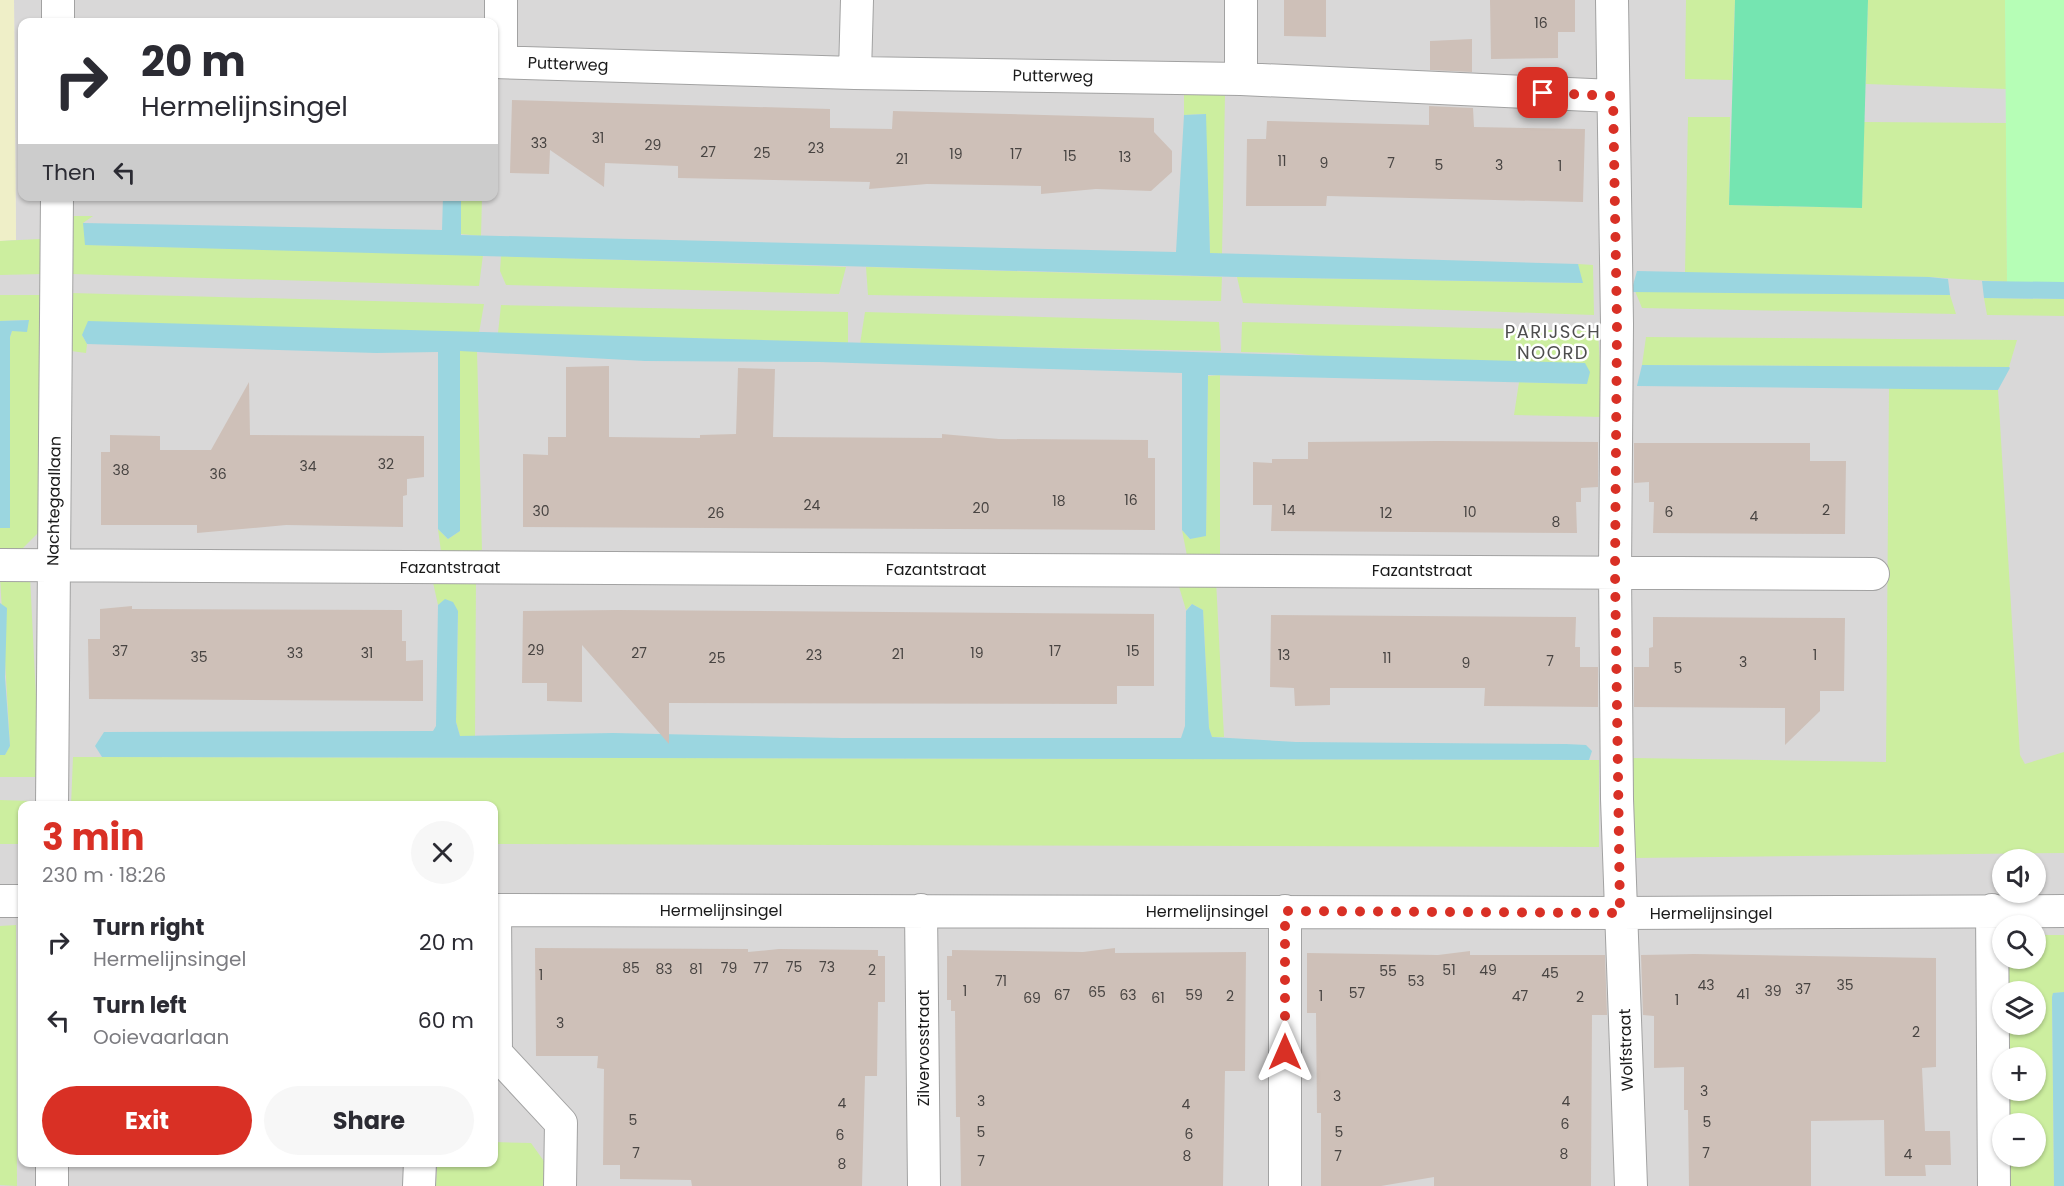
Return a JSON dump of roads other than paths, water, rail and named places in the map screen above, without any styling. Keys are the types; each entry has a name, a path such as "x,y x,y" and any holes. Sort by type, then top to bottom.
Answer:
{"street":[{"path":"58,0 58,18"},
{"path":"498,46 501,0"},
{"path":"855,73 857,0"},
{"path":"1240,79 1241,0"},
{"name":"Wolfstraat","path":"1612,0 1617,324 1615,571 1620,913 1630,1186"},
{"name":"Putterweg","path":"498,62 855,73 1240,79 1613,96"},
{"name":"Nachtegaallaan","path":"52,801 57,201"},
{"name":"Fazantstraat","path":"0,565 1873,574"},
{"path":"0,901 18,901"},
{"name":"Hermelijnsingel","path":"498,910 1620,913 2064,911"},
{"name":"Zilvervosstraat","path":"921,910 924,1186"},
{"path":"1992,910 1994,1186"},
{"path":"1285,911 1285,1186"},
{"path":"498,1057 561,1123 560,1186"},
{"path":"52,1167 52,1186"},
{"path":"419,1186 420,1167"}],"water":[{"path":"1206,114 1210,253 1578,264 1583,283 1237,277 85,245 83,223 442,230 443,201 461,201 461,235 1176,252 1184,115"},
{"path":"1637,271 1929,277 1948,279 1950,295 1631,292"},
{"path":"1982,281 2064,282 2064,299 1984,298"},
{"path":"29,320 27,332 12,331 10,337 10,528 0,528 0,321"},
{"path":"88,321 1585,363 1590,372 1587,384 1208,375 1206,536 1190,539 1182,530 1182,373 819,362 645,361 460,351 460,531 448,539 438,529 438,352 376,353 87,344 82,335"},
{"path":"1642,365 2010,368 1998,390 1637,386"},
{"path":"445,599 453,602 458,611 456,722 460,736 613,733 842,738 1181,738 1185,726 1186,611 1192,604 1203,610 1209,728 1212,737 1296,742 1566,744 1586,745 1592,751 1589,760 102,757 95,746 104,732 433,731 436,726 438,605"},
{"path":"0,603 7,608 5,677 10,746 5,755 0,755"},
{"path":"2064,992 2064,1186 2054,1186 2052,997 2053,993"}],"district":[{"name":"PARIJSCH NOORD","path":"1553,341"}]}
